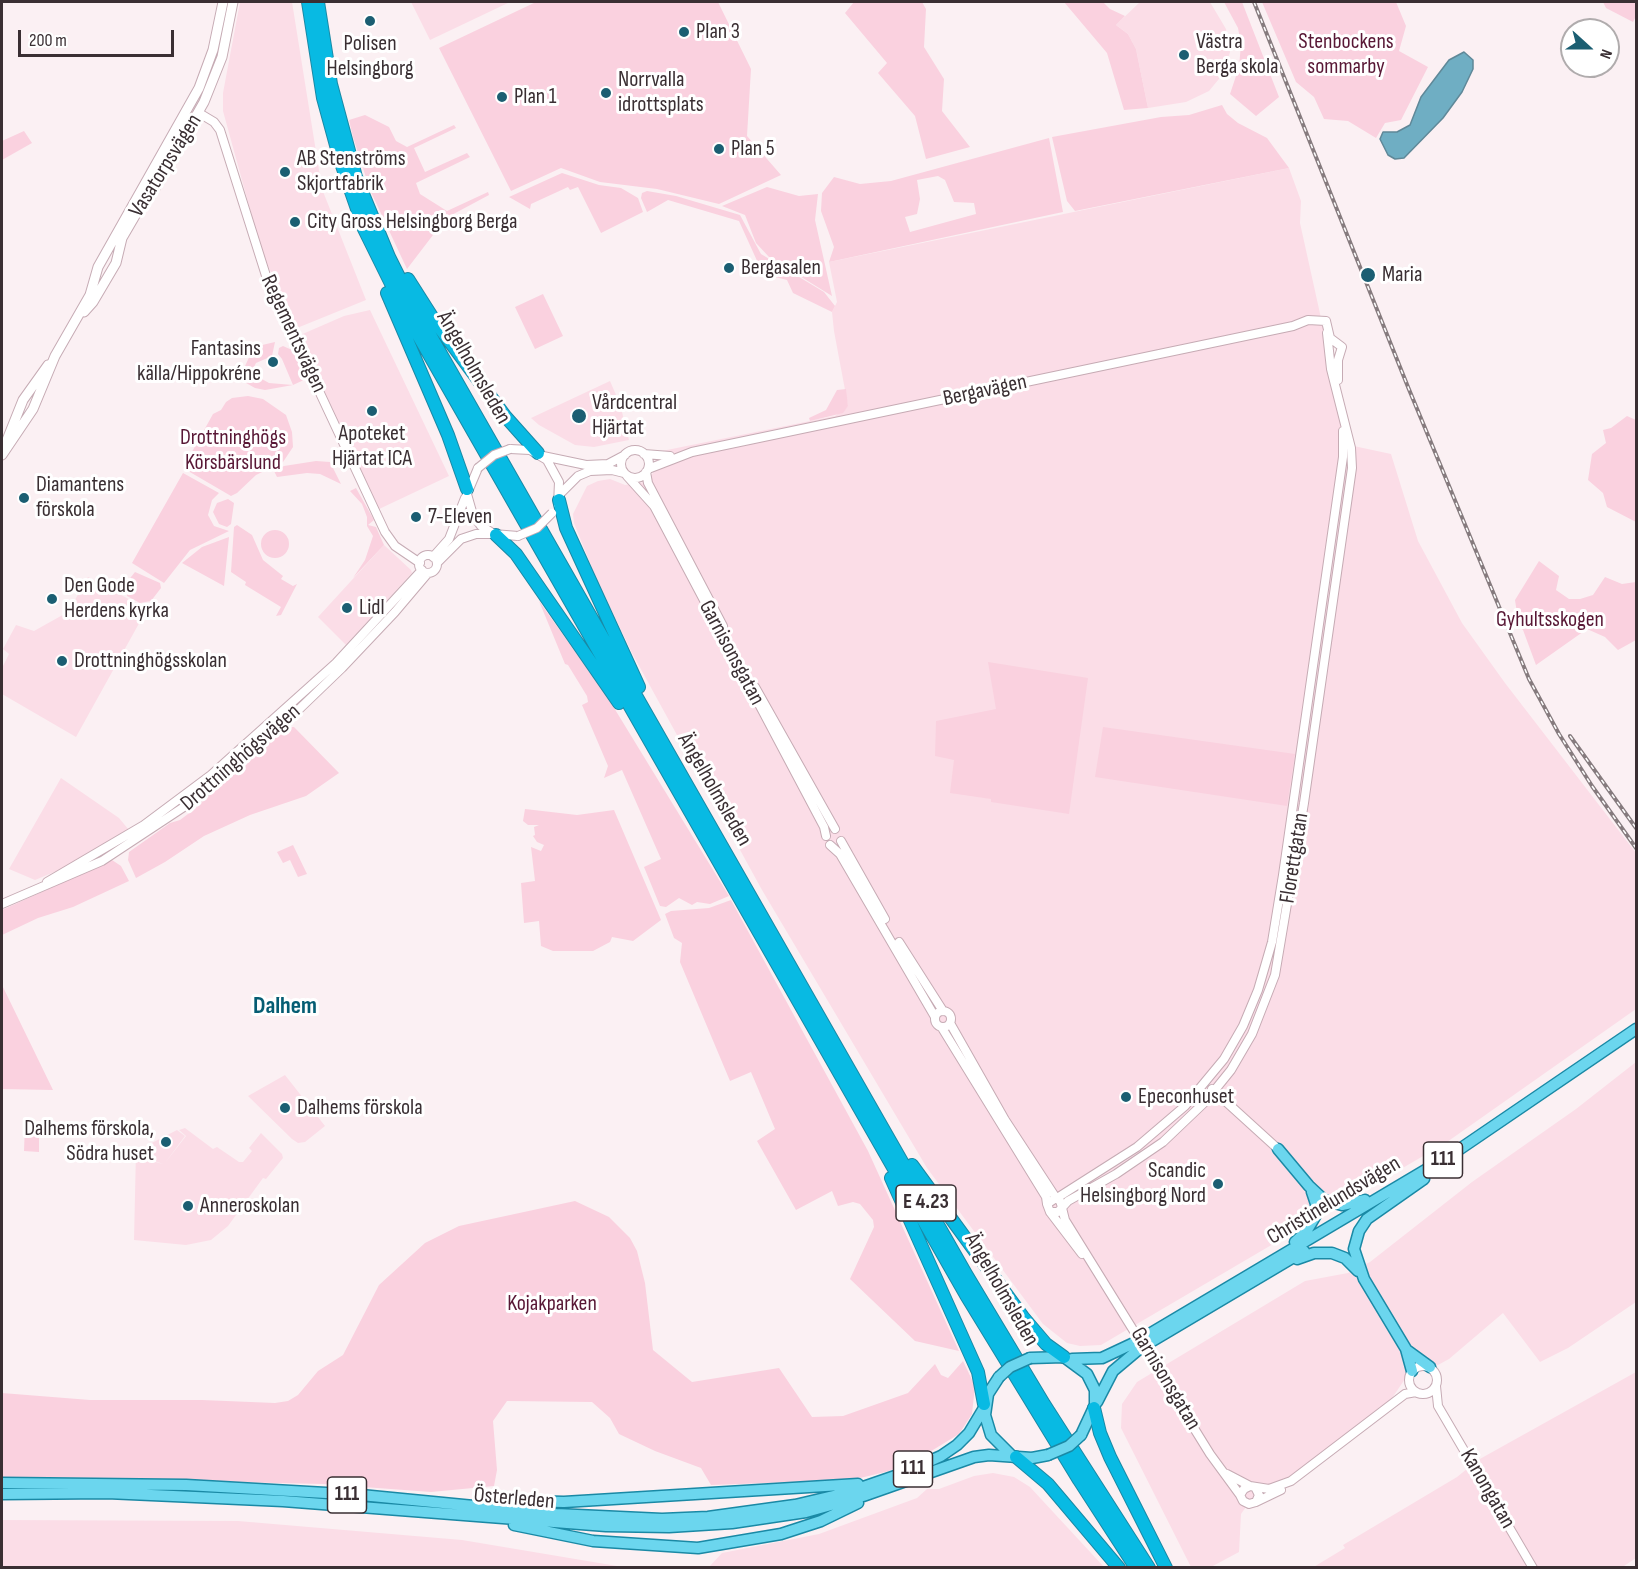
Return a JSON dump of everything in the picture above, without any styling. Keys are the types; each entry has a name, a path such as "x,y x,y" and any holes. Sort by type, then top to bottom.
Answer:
{"highway":[{"name":"Ängelholmsleden","path":"308,2 323,98 356,208 406,314 1018,1382 1136,1568"},
{"name":"Ängelholmsleden","path":"318,2 331,84 356,177 388,258 451,374 1014,1354 1149,1568"},
{"path":"331,84 366,192 408,279 436,323 505,416 540,454"},
{"path":"356,208 369,248 451,444 467,492"},
{"path":"560,497 566,528 669,753"},
{"path":"495,534 516,554 618,701 663,773 676,788"},
{"path":"845,1061 944,1211 1033,1329 1067,1358"},
{"path":"870,1127 976,1366 984,1406"},
{"path":"1095,1406 1100,1432 1110,1457 1167,1568"},
{"path":"1014,1457 1048,1484 1119,1568"}],"main road":[{"name":"Vasatorpsvägen","path":"2,453 27,393 55,356 76,320 90,295 102,260 200,88 213,50 223,2"},
{"name":"Vasatorpsvägen","path":"76,320 93,302 111,272 122,238 198,114 219,68 233,2"},
{"name":"Vasatorpsvägen","path":"2,453 33,409 55,356"},
{"name":"Christinelundsvägen","path":"1148,1340 1242,1279 1510,1117 1636,1029"},
{"name":"Christinelundsvägen","path":"1067,1358 1102,1358 1136,1347 1265,1274 1426,1177 1526,1114 1636,1037"},
{"path":"1278,1149 1324,1200 1347,1205 1364,1201 1404,1183"},
{"path":"1411,1372 1406,1348 1364,1279 1354,1253 1355,1241 1362,1226 1375,1212 1426,1177"},
{"path":"1242,1279 1294,1243 1311,1226 1317,1210 1309,1186"},
{"path":"1265,1274 1307,1254 1328,1252 1345,1258 1364,1279"},
{"name":"Christinelundsvägen","path":"1095,1406 1108,1377 1136,1347"},
{"path":"1406,1348 1430,1367"},
{"name":"111","path":"984,1406 999,1377 1010,1367 1030,1358 1067,1358"},
{"path":"1067,1358 1091,1379 1095,1406"},
{"path":"984,1406 991,1436 1014,1457"},
{"name":"Österleden","path":"887,1483 950,1451 965,1439 984,1406"},
{"name":"111","path":"1014,1457 1047,1455 1069,1446 1081,1435 1095,1406"},
{"name":"Österleden","path":"2,1485 283,1501 633,1528 708,1521 795,1505 887,1483 974,1457 989,1455 1014,1457"},
{"path":"361,1495 564,1502 887,1483"},
{"path":"443,1513 593,1541 698,1548 757,1539 803,1527 842,1512 887,1483"},
{"name":"Österleden","path":"2,1485 186,1485 361,1495 556,1514 692,1522"}],"street":[{"name":"Regementsvägen","path":"198,114 214,122 220,129 268,282 385,532 395,546 428,564"},
{"name":"Bergavägen","path":"644,454 677,455 1293,326 1312,326 1326,321"},
{"name":"Florettgatan","path":"1062,1208 1163,1142 1214,1091 1252,1034 1272,985 1282,946 1352,468 1351,448 1343,420 1326,321"},
{"path":"1328,333 1339,346 1334,359"},
{"name":"Florettgatan","path":"1056,1198 1159,1131 1206,1083 1224,1059 1247,1018 1258,990 1272,942 1343,457 1343,420"},
{"path":"522,448 540,454 586,465 608,464 634,451 644,454 648,461 647,470 639,477 612,470 590,471 578,476 560,497 552,513 537,528 518,536 495,534 475,519 467,492 478,468 494,455 510,450 522,448"},
{"path":"540,454 555,472 560,497"},
{"path":"625,455 621,466 626,475"},
{"name":"Bergavägen","path":"647,470 677,455"},
{"name":"Garnisonsgatan","path":"647,470 648,483 752,683 835,829 841,833 841,841 888,926 943,1011 950,1015 950,1023 1005,1119 1062,1208 1065,1220 1108,1285 1223,1472 1246,1504 1256,1502"},
{"name":"Garnisonsgatan","path":"626,475 654,506 822,823 826,836 843,859 935,1017 936,1024 942,1028 1043,1192 1050,1212 1108,1285"},
{"name":"Drottninghögsvägen","path":"2,904 20,897 144,825 211,775 328,670 428,564 449,539 467,492"},
{"name":"Drottninghögsvägen","path":"428,564 461,539 476,534 495,534"},
{"path":"826,836 829,831 835,829"},
{"path":"831,845 837,845 841,841"},
{"path":"935,1017 943,1011"},
{"path":"942,1028 950,1023"},
{"path":"1206,1083 1278,1149"},
{"path":"1047,1204 1049,1200 1056,1198"},
{"path":"1050,1212 1057,1213 1062,1208"},
{"path":"1256,1502 1282,1489 1290,1481 1387,1408 1405,1394 1429,1393 1436,1386 1437,1377 1430,1367 1422,1365 1411,1372 1387,1408"},
{"path":"1411,1372 1410,1384 1418,1393"},
{"name":"Kanongatan","path":"1436,1386 1436,1400 1440,1410 1533,1568"},
{"name":"Kanongatan","path":"1418,1393 1440,1410"},
{"path":"1223,1472 1253,1488 1259,1496 1256,1502"},
{"path":"1240,1495 1244,1489 1269,1489 1290,1481"}],"shaded area":[{"path":"240,2 292,2 322,189 366,300 297,328 262,253 223,111 223,93"},
{"path":"411,2 510,2 430,40"},
{"name":"Västra Berga skola","path":"1140,2 1210,2 1226,29 1230,52 1223,74 1209,91 1186,102 1148,108 1136,49 1128,34 1116,25"},
{"path":"1289,168 1301,201 1300,223 1349,445 1391,454 1418,541 1462,623 1505,683 1636,853 1636,1009 1447,1142 1101,1345 1080,1346 1067,1343 1043,1324 927,1168 762,890 632,653 596,578 574,523 573,514 587,486 598,481 610,479 625,485 645,482 653,473 657,452 835,416 848,406 834,331 832,312 837,302 829,262"},
{"path":"370,310 449,476 377,510 298,336 344,316"},
{"name":"Vårdcentral Hjärtat","path":"610,381 620,404 629,440 594,447 575,445 531,418"},
{"path":"384,545 412,573 346,645 318,617"},
{"name":"Drottninghögsskolan","path":"88,577 147,609 76,737 2,694 2,668 9,654 3,649 16,625 34,631 68,612"},
{"path":"61,778 119,818 129,830 59,870 35,880 9,869"},
{"path":"1636,1062 1636,1302 1568,1348 1540,1362 1503,1313 1449,1359 1438,1365 1434,1366 1410,1351 1409,1373 1386,1407 1282,1485 1260,1490 1255,1494 1241,1514 1239,1552 1211,1567 1191,1567 1121,1428 1122,1404 1137,1382 1305,1281 1348,1273 1370,1262 1472,1182 1576,1109"},
{"name":"Dalhems förskola","path":"285,1075 325,1126 305,1142 298,1143 292,1139 248,1096"},
{"name":"Anneroskolan","path":"185,1128 213,1149 217,1147 239,1162 243,1162 252,1151 249,1148 261,1133 282,1154 283,1158 266,1179 263,1178 228,1226 211,1240 186,1245 134,1240 136,1151 139,1150 152,1161 163,1164 152,1160 140,1149 177,1130 185,1136 165,1163 186,1136 179,1130"},
{"path":"1636,1372 1636,1558 1621,1568 1312,1568 1345,1548 1343,1545 1457,1477 1478,1460"},
{"path":"993,1473 1014,1477 1030,1487 1104,1567 709,1567 722,1553 819,1534 917,1498 927,1489 939,1489 974,1476"},
{"path":"2,1520 238,1521 462,1540 623,1567 2,1567"}],"green space":[{"name":"Norrvalla idrottsplats","path":"536,2 718,2 751,69 747,136 781,175 719,204 657,189 600,182 561,168 511,191 439,48"},
{"path":"854,2 922,2 926,9 924,47 944,79 942,111 970,147 926,159 915,116 878,73 887,63 845,13"},
{"path":"1064,2 1103,2 1110,9 1125,16 1116,25 1128,34 1136,49 1148,108 1124,110 1107,53"},
{"path":"1224,2 1242,2 1279,97 1256,116 1230,94 1239,67 1241,44 1238,28"},
{"name":"Stenbockens sommarby","path":"1262,2 1396,2 1406,26 1399,51 1428,67 1401,120 1385,123 1376,138 1348,121 1324,119 1314,97 1296,82"},
{"path":"1603,2 1636,2 1636,16 1633,22 1606,8"},
{"path":"1222,105 1227,114 1238,123 1267,138 1289,168 1075,211 1067,201 1052,137 1161,117 1189,115"},
{"path":"365,115 389,127 396,141 407,147 454,125 456,128 414,148 425,172 467,153 470,157 416,183 420,194 447,211 488,192 489,195 446,218 407,269 370,190 353,137 349,120"},
{"path":"24,131 32,143 2,160 2,141"},
{"path":"1049,138 1063,212 829,262 834,247 821,211 822,193 834,177 860,184 891,181","holes":["938,176 945,180 954,202 974,203 976,214 910,232 905,217 917,214 920,199 917,180"]},
{"path":"562,173 599,185 621,188 638,198 643,212 601,233 578,187 570,190 568,187 531,204 530,209 509,197"},
{"path":"767,187 799,196 818,194 815,220 832,296 769,257 756,243 745,215 722,206"},
{"path":"647,191 676,196 740,215 761,254 824,292 835,306 832,312 793,293 787,280 763,274 739,221 668,200 647,212 641,198 642,193"},
{"path":"543,294 563,336 535,349 515,307"},
{"path":"275,342 272,356 256,363 251,373 269,383 293,385 265,390 255,388 239,379 252,351 258,346"},
{"path":"283,346 292,350 306,379 293,385 278,354 279,348"},
{"path":"846,389 848,406 843,413 810,421 809,418 826,410 837,390"},
{"name":"Drottninghögs Körsbärslund","path":"248,396 263,399 286,415 292,432 293,447 283,462 256,475 231,496 183,468 213,414 221,410 232,398"},
{"path":"1627,416 1636,420 1636,522 1607,507 1603,493 1588,480 1592,454 1606,443 1603,430 1611,428"},
{"path":"316,461 330,462 341,484 320,474 307,473 277,477 274,471 284,466"},
{"path":"183,473 219,493 212,500 208,515 214,526 229,531 190,550 164,583 132,563"},
{"path":"356,488 374,520 368,525 376,527 384,545 353,578 365,560 373,536 367,526 367,517 362,504 350,491"},
{"path":"228,499 234,503 231,524 227,527 219,524 213,512 217,503"},
{"path":"237,525 252,535 263,560 283,576 281,579 293,586 297,584 281,615 276,616 281,607 245,585 246,582 231,572 234,527"},
{"path":"275,530 285,534 289,544 285,554 275,558 265,554 261,544 265,534"},
{"path":"229,537 224,586 182,563 202,547"},
{"name":"Gyhultsskogen","path":"1539,561 1559,576 1556,590 1569,599 1580,599 1593,595 1605,577 1622,584 1636,582 1636,640 1618,650 1605,637 1587,629 1536,665 1523,630 1519,626 1515,600"},
{"path":"135,572 160,583 161,588 151,601 140,603 127,596 127,582"},
{"path":"539,601 608,698 729,896 710,904 697,902 692,905 679,898 666,907 660,906 644,867 661,859 622,770 604,778 608,766 582,705 588,702 587,696 568,665 565,664"},
{"path":"988,662 1088,678 1069,814 950,793 954,760 935,756 936,721 996,709"},
{"path":"284,727 294,727 339,773 306,796 250,815 204,836 136,878 128,860 129,852 196,808 202,798"},
{"path":"1103,727 1295,754 1287,806 1095,777"},
{"path":"525,809 577,815 614,810 661,920 633,941 612,937 610,942 593,951 553,951 541,946 539,921 524,923 521,883 535,881 531,847 541,851 544,845 537,842 533,836 535,835 534,827 539,825 528,825 523,821"},
{"path":"293,845 307,874 298,877 290,860 283,863 277,852"},
{"path":"112,860 121,866 129,881 73,907 38,918 2,935 2,910"},
{"path":"731,900 868,1151 959,1351 915,1341 850,1279 874,1227 873,1220 860,1204 853,1202 838,1206 832,1191 796,1210 757,1141 775,1129 751,1072 730,1081 680,962 682,943 674,938 665,914 671,911 709,908"},
{"path":"2,985 53,1090 2,1089"},
{"path":"25,1124 39,1124 39,1152 24,1151"},
{"name":"Kojakparken","path":"575,1201 609,1217 630,1238 637,1251 645,1283 653,1350 692,1382 779,1368 812,1417 843,1416 908,1393 935,1364 941,1375 948,1378 963,1361 975,1386 972,1414 959,1434 928,1453 889,1471 852,1480 711,1485 701,1468 655,1451 619,1434 610,1418 592,1402 507,1401 493,1421 497,1470 494,1486 431,1492 323,1484 2,1477 2,1393 90,1400 202,1400 275,1403 288,1401 298,1395 318,1371 343,1355 379,1285 425,1243 459,1226"}],"water":[{"path":"1464,52 1473,60 1473,69 1462,92 1443,118 1404,158 1395,159 1388,155 1380,139 1383,132 1397,132 1410,125 1421,97 1449,60"}],"railway":[{"path":"1254,2 1408,387 1529,679 1559,734 1636,848"},
{"path":"1570,736 1636,828"}],"place":[{"name":"Polisen Helsingborg","path":"370,21"},
{"name":"Plan 3","path":"684,32"},
{"name":"Västra Berga skola","path":"1184,55"},
{"name":"Norrvalla idrottsplats","path":"606,93"},
{"name":"Plan 1","path":"502,97"},
{"name":"Plan 5","path":"719,149"},
{"name":"AB Stenströms Skjortfabrik","path":"285,172"},
{"name":"City Gross Helsingborg Berga","path":"295,222"},
{"name":"Bergasalen","path":"729,268"},
{"name":"Maria","path":"1368,275"},
{"name":"Fantasins källa/Hippokréne","path":"273,362"},
{"name":"Apoteket Hjärtat ICA","path":"372,411"},
{"name":"Vårdcentral Hjärtat","path":"579,416"},
{"name":"Diamantens förskola","path":"24,498"},
{"name":"7-Eleven","path":"416,517"},
{"name":"Den Gode Herdens kyrka","path":"52,599"},
{"name":"Lidl","path":"347,608"},
{"name":"Drottninghögsskolan","path":"62,661"},
{"name":"Epeconhuset","path":"1126,1097"},
{"name":"Dalhems förskola","path":"285,1108"},
{"name":"Dalhems förskola, Södra huset","path":"166,1142"},
{"name":"Scandic Helsingborg Nord","path":"1218,1184"},
{"name":"Anneroskolan","path":"188,1206"}],"district":[{"name":"Dalhem","path":"285,1007"}]}
